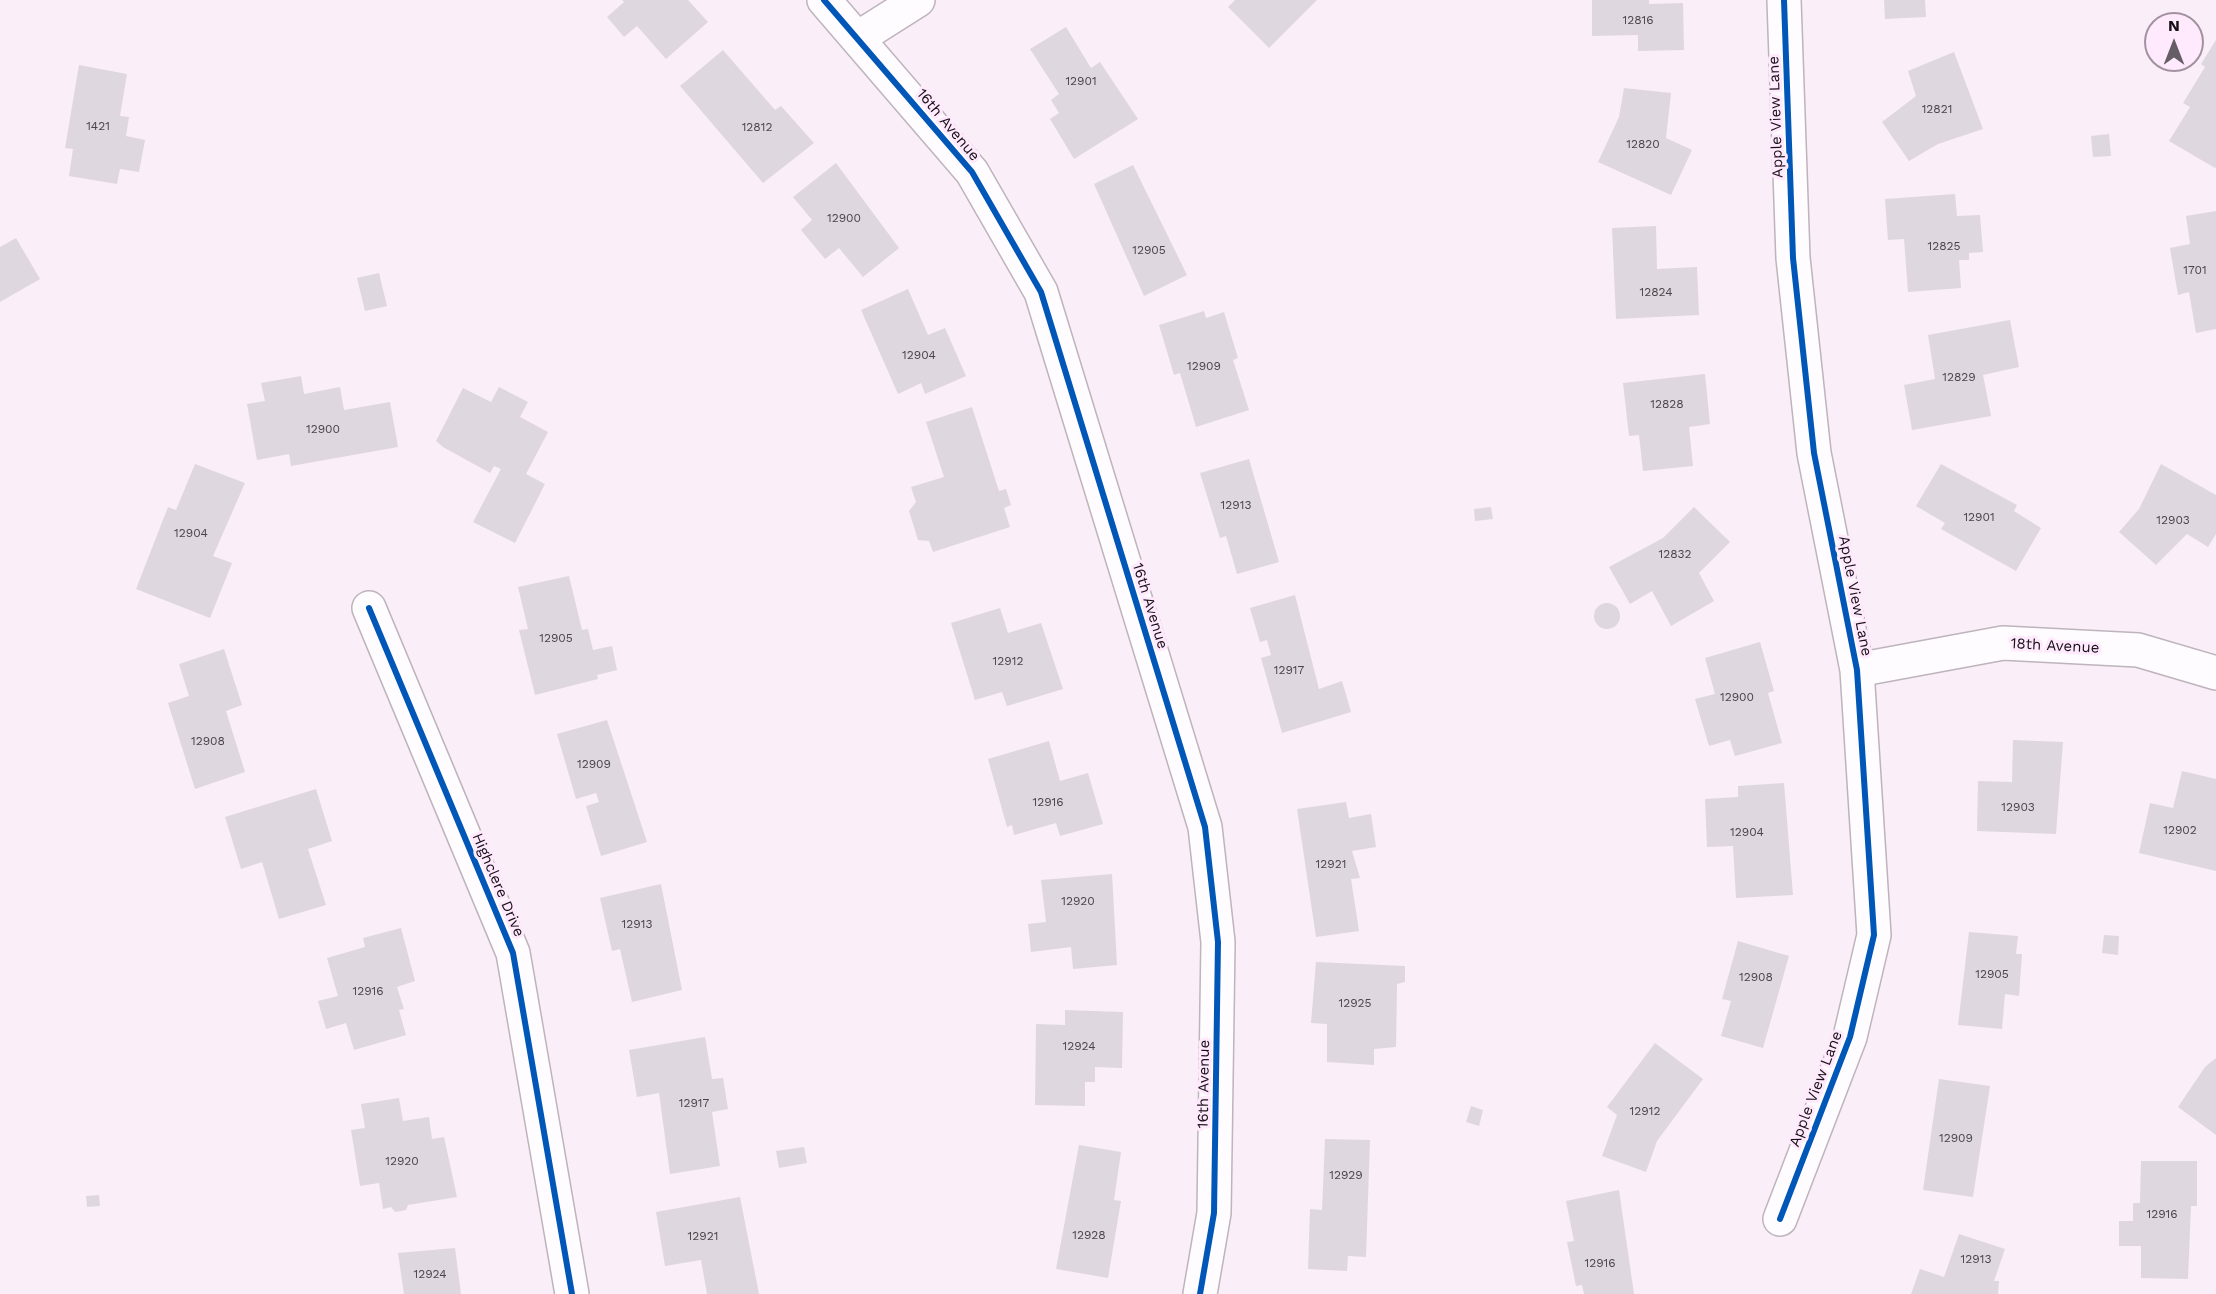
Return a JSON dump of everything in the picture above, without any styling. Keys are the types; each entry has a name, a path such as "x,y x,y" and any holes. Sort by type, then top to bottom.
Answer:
{"street":[{"name":"16th Avenue","path":"824,0 972,172 1041,292 1205,827 1218,942 1214,1213 1200,1294"},
{"path":"858,38 918,0"},
{"name":"Apple View Lane","path":"1780,1219 1850,1037 1874,935 1857,670 1814,453 1793,258 1784,0"},
{"name":"Highclere Drive","path":"369,608 513,953 572,1294"},
{"name":"18th Avenue","path":"1857,670 2003,643 2138,650 2216,672"}],"building":[{"path":"622,0 688,0 708,22 666,59 637,26 624,37 607,17 624,2"},
{"path":"1235,0 1317,0 1269,48 1228,7"},
{"path":"1592,0 1649,0 1649,4 1683,3 1684,50 1638,51 1638,35 1592,36"},
{"path":"1884,0 1925,0 1926,17 1885,19"},
{"path":"1066,27 1091,68 1100,62 1138,119 1074,159 1050,119 1059,113 1051,100 1059,94 1030,49"},
{"path":"2216,40 2215,168 2169,141 2190,107 2183,103 2204,72 2204,59"},
{"path":"723,50 775,110 781,106 814,143 763,183 680,86"},
{"path":"1954,52 1983,129 1938,144 1909,161 1882,122 1916,96 1908,71"},
{"path":"79,65 127,74 120,116 129,117 126,136 145,140 139,172 120,169 117,184 69,176 73,149 65,148"},
{"path":"1624,88 1671,93 1666,138 1692,150 1671,195 1598,162 1619,117"},
{"path":"2109,134 2111,156 2093,157 2091,136"},
{"path":"836,163 899,248 863,277 839,248 825,259 801,230 812,220 793,197"},
{"path":"1133,165 1187,275 1144,296 1094,184"},
{"path":"1955,194 1957,216 1980,215 1983,252 1969,253 1969,260 1959,260 1961,288 1908,292 1904,239 1888,240 1885,199"},
{"path":"2216,211 2216,329 2196,333 2189,292 2178,295 2170,248 2190,244 2186,216"},
{"path":"1656,226 1657,269 1697,267 1699,315 1616,319 1612,228"},
{"path":"16,238 40,279 0,302 0,247"},
{"path":"379,273 387,306 365,311 357,278"},
{"path":"908,289 928,335 945,328 966,376 925,394 921,383 898,394 861,310"},
{"path":"1204,311 1206,318 1224,312 1238,358 1233,360 1249,410 1196,427 1180,373 1174,375 1159,325"},
{"path":"2010,320 2019,367 1983,375 1991,416 1912,430 1904,385 1935,379 1928,335"},
{"path":"1705,374 1710,424 1689,427 1693,466 1643,471 1639,435 1629,436 1623,383"},
{"path":"301,376 304,394 340,387 344,410 390,402 398,447 291,466 289,454 257,460 247,404 265,401 261,383"},
{"path":"499,387 528,402 520,417 548,432 526,474 545,484 515,543 473,522 501,469 494,466 490,473 436,441 463,388 491,402"},
{"path":"972,407 999,491 1006,489 1011,505 1004,508 1010,527 933,552 929,541 918,540 909,511 916,502 911,487 944,477 926,422"},
{"path":"1249,459 1279,562 1237,574 1226,536 1220,538 1200,473"},
{"path":"195,464 245,483 213,556 232,563 210,618 136,589 168,507 176,510"},
{"path":"1941,464 2017,505 2014,511 2041,528 2016,571 1941,529 1945,523 1916,506"},
{"path":"2161,464 2216,495 2216,534 2208,547 2187,534 2156,565 2119,532 2139,509"},
{"path":"1491,507 1493,519 1475,521 1474,509"},
{"path":"1694,507 1730,542 1699,573 1714,601 1671,626 1652,591 1630,604 1609,567 1663,538"},
{"path":"569,576 582,630 588,629 593,650 612,646 617,670 597,675 598,679 535,695 519,630 528,629 518,587"},
{"path":"1295,595 1319,689 1342,681 1351,712 1282,733 1261,658 1271,655 1267,640 1260,642 1250,608"},
{"path":"1607,603 1616,607 1620,616 1616,625 1607,629 1598,625 1594,616 1598,607"},
{"path":"1000,608 1008,633 1041,623 1063,689 1007,706 1002,692 975,700 951,623"},
{"path":"1760,642 1774,691 1768,693 1782,743 1735,756 1730,740 1709,746 1695,699 1715,694 1705,658"},
{"path":"224,649 242,705 226,711 245,772 195,789 168,703 189,696 179,664"},
{"path":"607,720 647,842 601,856 586,806 599,802 596,793 576,799 557,734"},
{"path":"2013,740 2063,742 2056,834 1977,831 1978,781 2012,782"},
{"path":"1049,741 1060,781 1088,773 1103,824 1060,836 1056,823 1014,835 1012,825 1007,827 988,759"},
{"path":"2182,771 2216,779 2216,871 2139,853 2150,803 2173,808"},
{"path":"1784,783 1793,895 1736,898 1733,846 1707,847 1705,799 1738,797 1738,786"},
{"path":"316,789 332,841 308,849 326,905 279,919 262,862 241,869 225,817"},
{"path":"1346,802 1349,818 1371,814 1376,847 1352,851 1360,878 1351,879 1359,931 1316,937 1297,809"},
{"path":"1112,874 1117,965 1073,969 1071,947 1031,952 1028,924 1046,922 1041,880"},
{"path":"661,884 682,990 632,1002 620,949 612,951 600,898"},
{"path":"401,928 415,981 397,987 404,1009 399,1010 406,1035 354,1050 346,1023 326,1029 318,1001 338,996 327,958 365,947 363,938"},
{"path":"1969,932 2018,936 2016,954 2022,954 2019,996 2005,994 2002,1029 1958,1025"},
{"path":"2104,935 2119,936 2118,955 2102,953"},
{"path":"1738,941 1789,956 1763,1048 1721,1036 1731,1001 1722,999"},
{"path":"1316,962 1405,966 1405,982 1397,984 1396,1047 1374,1049 1374,1065 1327,1062 1327,1024 1311,1023"},
{"path":"1065,1010 1123,1012 1122,1068 1095,1067 1095,1082 1085,1082 1085,1106 1035,1105 1036,1024 1065,1025"},
{"path":"705,1037 712,1079 723,1078 728,1109 712,1112 720,1166 670,1174 659,1093 637,1097 629,1050"},
{"path":"1655,1043 1703,1079 1657,1141 1646,1172 1602,1156 1617,1115 1607,1107"},
{"path":"2216,1058 2216,1135 2178,1107 2205,1067"},
{"path":"1939,1079 1990,1086 1973,1197 1923,1190"},
{"path":"399,1098 403,1121 429,1117 432,1139 444,1137 457,1197 408,1205 406,1210 395,1212 391,1207 383,1209 379,1183 360,1186 351,1130 365,1128 361,1104"},
{"path":"1471,1106 1483,1110 1479,1126 1466,1122"},
{"path":"1325,1139 1370,1140 1366,1257 1348,1256 1347,1271 1308,1269 1310,1209 1322,1210"},
{"path":"1079,1145 1121,1152 1114,1200 1121,1201 1108,1278 1056,1269"},
{"path":"804,1147 807,1163 779,1168 776,1151"},
{"path":"2141,1161 2197,1161 2197,1206 2191,1206 2188,1279 2141,1278 2141,1246 2119,1246 2119,1221 2133,1221 2133,1203 2140,1203"},
{"path":"1619,1190 1634,1294 1584,1294 1582,1285 1576,1286 1567,1242 1574,1241 1566,1201"},
{"path":"99,1195 100,1206 87,1207 86,1196"},
{"path":"740,1197 759,1294 707,1294 701,1260 665,1266 656,1212"},
{"path":"1959,1234 2005,1249 1994,1281 1999,1281 1998,1294 1911,1294 1920,1269 1944,1277"},
{"path":"455,1248 461,1294 404,1294 398,1253"}],"cycle path":[{"path":"824,0 972,172 1041,292 1205,827 1218,942 1214,1213 1200,1294"},
{"path":"1780,1219 1850,1037 1874,935 1857,670 1814,453 1793,258 1784,0"},
{"path":"369,608 513,953 572,1294"}]}
